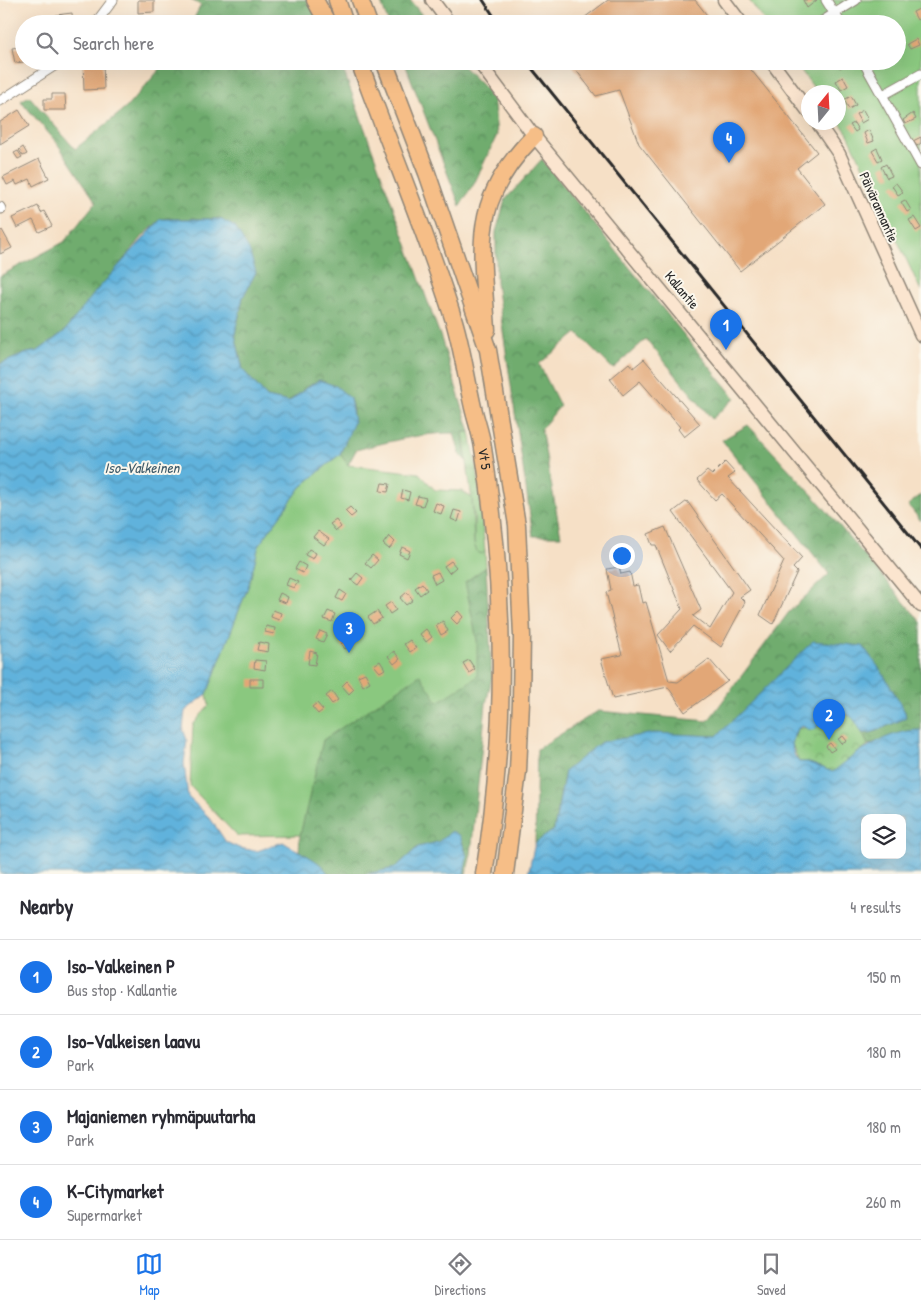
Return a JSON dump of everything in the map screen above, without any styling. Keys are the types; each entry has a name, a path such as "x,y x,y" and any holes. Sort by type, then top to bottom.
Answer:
{"highway":[{"path":"315,0 323,15"},
{"path":"337,0 342,15"},
{"path":"360,0 366,15"},
{"path":"353,70 383,128"},
{"name":"Vt 5","path":"362,70 416,210 455,323 483,445 493,517 501,637 502,702 497,769 484,874"},
{"name":"Vt 5","path":"387,70 427,173 488,350 517,525 522,636 518,771 505,874"},
{"path":"488,350 483,255 485,217 489,200 504,170 534,136"}],"main road":[{"path":"432,0 443,15"},
{"path":"724,0 735,15"},
{"name":"Kallantie","path":"485,70 534,136 921,606"},
{"path":"778,70 801,102"},
{"name":"Päivärannantie","path":"822,130 839,154 921,335"}],"street":[{"path":"101,15 112,0"},
{"path":"826,0 836,15"},
{"path":"831,15 856,0"},
{"path":"0,101 48,70"},
{"path":"868,70 921,166"},
{"path":"882,95 921,74"}],"green space":[{"path":"191,0 308,0 316,15 196,15 201,5"},
{"path":"380,0 410,0 422,15 386,15"},
{"path":"749,0 921,0 921,291 845,130 846,85 812,85 801,70 906,70 906,15 760,15"},
{"path":"159,70 343,70 441,338 470,432 463,432 466,461 460,455 454,433 441,433 404,438 356,450 348,465 340,454 350,429 353,409 344,393 334,386 319,380 289,402 267,397 243,370 235,334 243,297 256,272 220,219 161,219 143,236 64,332 38,351 27,353 0,364 0,276 64,242 96,202 57,143 21,101 29,96 75,149 126,108"},
{"path":"407,70 467,70 493,96 497,135 474,184 460,206"},
{"path":"542,159 735,398 712,419 646,339 613,369 577,333 539,364 560,406 541,429 561,536 533,536 496,283 496,232 505,200"},
{"path":"748,425 820,503 921,622 921,730 909,731 868,745 862,733 871,733 906,718 905,712 882,672 731,724 717,736 697,737 565,771 554,830 535,843 537,749 598,711 708,721 789,612 829,574 722,440"},
{"path":"463,432 470,432 478,475 485,551 482,554 477,552 474,544 474,516"},
{"path":"340,454 348,465 419,473 435,490 462,491 472,498 474,544 477,552 482,554 485,551 486,567 465,582 477,641 477,677 438,702 420,675 323,740 300,835 237,836 190,786 193,725 209,705 207,694 249,584 259,545 301,487"},
{"path":"921,495 921,521 908,505"},
{"path":"486,567 492,677 486,704 471,854 466,874 464,874 466,856 464,845 452,832 438,842 418,847 395,868 366,874 328,874 326,870 299,853 300,835 323,740 420,675 477,641 465,582"},
{"path":"827,711 851,716 860,728 868,745 833,772 807,762 799,762 792,744 797,729 820,725 823,714"}],"water":[{"name":"Iso-Valkeinen","path":"161,219 220,219 235,227 249,250 256,272 243,297 235,334 243,370 267,397 289,402 319,380 336,386 350,398 354,422 340,454 301,487 259,545 249,584 207,694 185,711 183,729 187,740 184,763 188,797 210,818 226,842 239,848 257,851 283,842 315,860 328,874 0,874 0,364 27,353 38,351 64,332 96,291"},
{"path":"813,641 863,646 882,672 905,712 906,718 871,733 862,733 849,715 827,711 813,730 802,726 797,729 793,742 794,754 799,762 807,762 833,772 862,750 885,738 897,733 921,730 921,874 528,874 535,843 554,830 565,771 601,742 654,733 717,736"},
{"path":"452,831 460,836 467,856 464,874 366,874 395,868 418,847 438,842"}],"building":[{"path":"138,0 154,0 154,12 138,13"},
{"path":"608,0 695,0 707,15 588,15"},
{"path":"803,0 817,0 807,8"},
{"path":"921,8 921,18 917,20 913,12"},
{"path":"72,13 72,15 56,15"},
{"path":"916,39 919,45 910,49 907,44"},
{"path":"12,48 15,48 15,63"},
{"path":"83,70 103,70 104,89 84,90"},
{"path":"576,70 751,70 817,152 797,168 825,204 740,271 639,144 619,90 596,96"},
{"path":"843,77 848,86 838,85 836,81"},
{"path":"52,94 65,94 66,110 44,110 44,99 52,99"},
{"path":"851,96 856,105 849,109 846,99"},
{"path":"19,110 29,126 0,144 0,122"},
{"path":"863,110 868,119 861,123 856,114"},
{"path":"913,113 916,119 905,124 903,120"},
{"path":"854,123 858,130 855,132 850,125"},
{"path":"869,130 874,141 868,143 864,133"},
{"path":"921,137 921,143 917,146 913,141"},
{"path":"23,147 27,154 23,156 19,150"},
{"path":"877,148 882,159 878,161 872,151"},
{"path":"18,151 22,157 18,159 14,153"},
{"path":"39,159 49,178 33,186 30,179 17,185 15,181 7,185 3,177"},
{"path":"886,164 892,176 887,178 881,167"},
{"path":"896,183 903,192 898,195 892,186"},
{"path":"905,200 911,210 907,212 901,202"},
{"path":"38,206 41,213 44,211 52,226 39,232 33,220 17,228 12,218"},
{"path":"914,217 921,228 916,231 909,220"},
{"path":"2,230 12,248 0,254 0,232"},
{"path":"644,359 700,424 684,437 678,429 680,427 640,381 623,395 610,379 629,363 633,368"},
{"path":"725,462 735,473 728,478 802,558 793,568 797,572 773,624 760,615 784,561 722,494 715,500 697,480 707,471 712,475"},
{"path":"382,483 390,484 388,492 380,491"},
{"path":"403,490 410,492 408,500 401,498"},
{"path":"418,496 426,498 423,506 415,504"},
{"path":"687,501 750,590 740,597 745,602 721,647 693,626 670,651 658,635 682,609 656,545 652,545 648,534 665,527 701,610 693,616 710,629 732,592 673,512"},
{"path":"436,503 444,506 441,514 433,511"},
{"path":"350,507 356,513 351,517 345,511"},
{"path":"454,510 461,512 458,522 451,519"},
{"path":"336,520 341,527 336,531 330,524"},
{"path":"318,531 329,539 324,545 313,537"},
{"path":"389,536 395,542 389,549 383,544"},
{"path":"402,547 410,551 407,558 399,554"},
{"path":"309,549 316,553 313,559 305,555"},
{"path":"372,555 378,560 371,568 365,563"},
{"path":"451,561 456,567 449,573 444,566"},
{"path":"299,562 306,566 303,573 295,569"},
{"path":"619,567 621,574 630,572 633,586 638,585 642,603 646,602 669,681 678,682 709,659 728,681 685,712 668,687 613,699 601,659 622,655 606,592 611,590 607,569"},
{"path":"438,572 442,580 435,584 431,575"},
{"path":"357,573 363,578 358,585 351,580"},
{"path":"289,578 298,582 294,588 286,585"},
{"path":"422,583 427,590 420,595 415,588"},
{"path":"340,590 346,594 342,601 336,598"},
{"path":"407,592 413,600 406,605 400,598"},
{"path":"280,593 288,597 286,603 277,600"},
{"path":"391,602 396,610 390,614 385,606"},
{"path":"273,610 281,613 279,620 271,617"},
{"path":"328,611 335,614 332,622 324,619"},
{"path":"377,611 382,618 373,624 368,617"},
{"path":"458,611 463,617 457,624 451,618"},
{"path":"443,621 448,631 441,635 436,625"},
{"path":"266,626 275,628 274,634 265,632"},
{"path":"426,629 432,637 426,642 420,634"},
{"path":"320,631 327,634 323,642 316,639"},
{"path":"349,637 354,643 345,649 341,644"},
{"path":"410,640 416,648 410,652 404,644"},
{"path":"259,642 269,644 268,652 257,650"},
{"path":"310,651 317,653 315,665 308,664"},
{"path":"394,651 400,659 394,664 388,656"},
{"path":"255,660 266,661 265,670 254,668"},
{"path":"469,660 475,669 469,673 463,663"},
{"path":"380,661 385,669 380,672 374,665"},
{"path":"365,673 370,682 363,686 358,676"},
{"path":"250,679 263,679 263,687 250,687"},
{"path":"347,681 354,689 349,694 342,686"},
{"path":"332,691 338,700 332,704 326,696"},
{"path":"317,703 323,710 318,714 312,707"},
{"path":"843,736 847,741 842,744 838,739"},
{"path":"830,743 835,749 830,752 826,746"}],"railway":[{"path":"483,0 493,15"},
{"path":"533,70 921,549"}],"place":[{"name":"K-Citymarket","path":"729,163"},
{"name":"Iso-Valkeinen P","path":"726,350"},
{"name":"Majaniemen ryhmäpuutarha","path":"349,653"},
{"name":"Iso-Valkeisen laavu","path":"829,740"}]}
